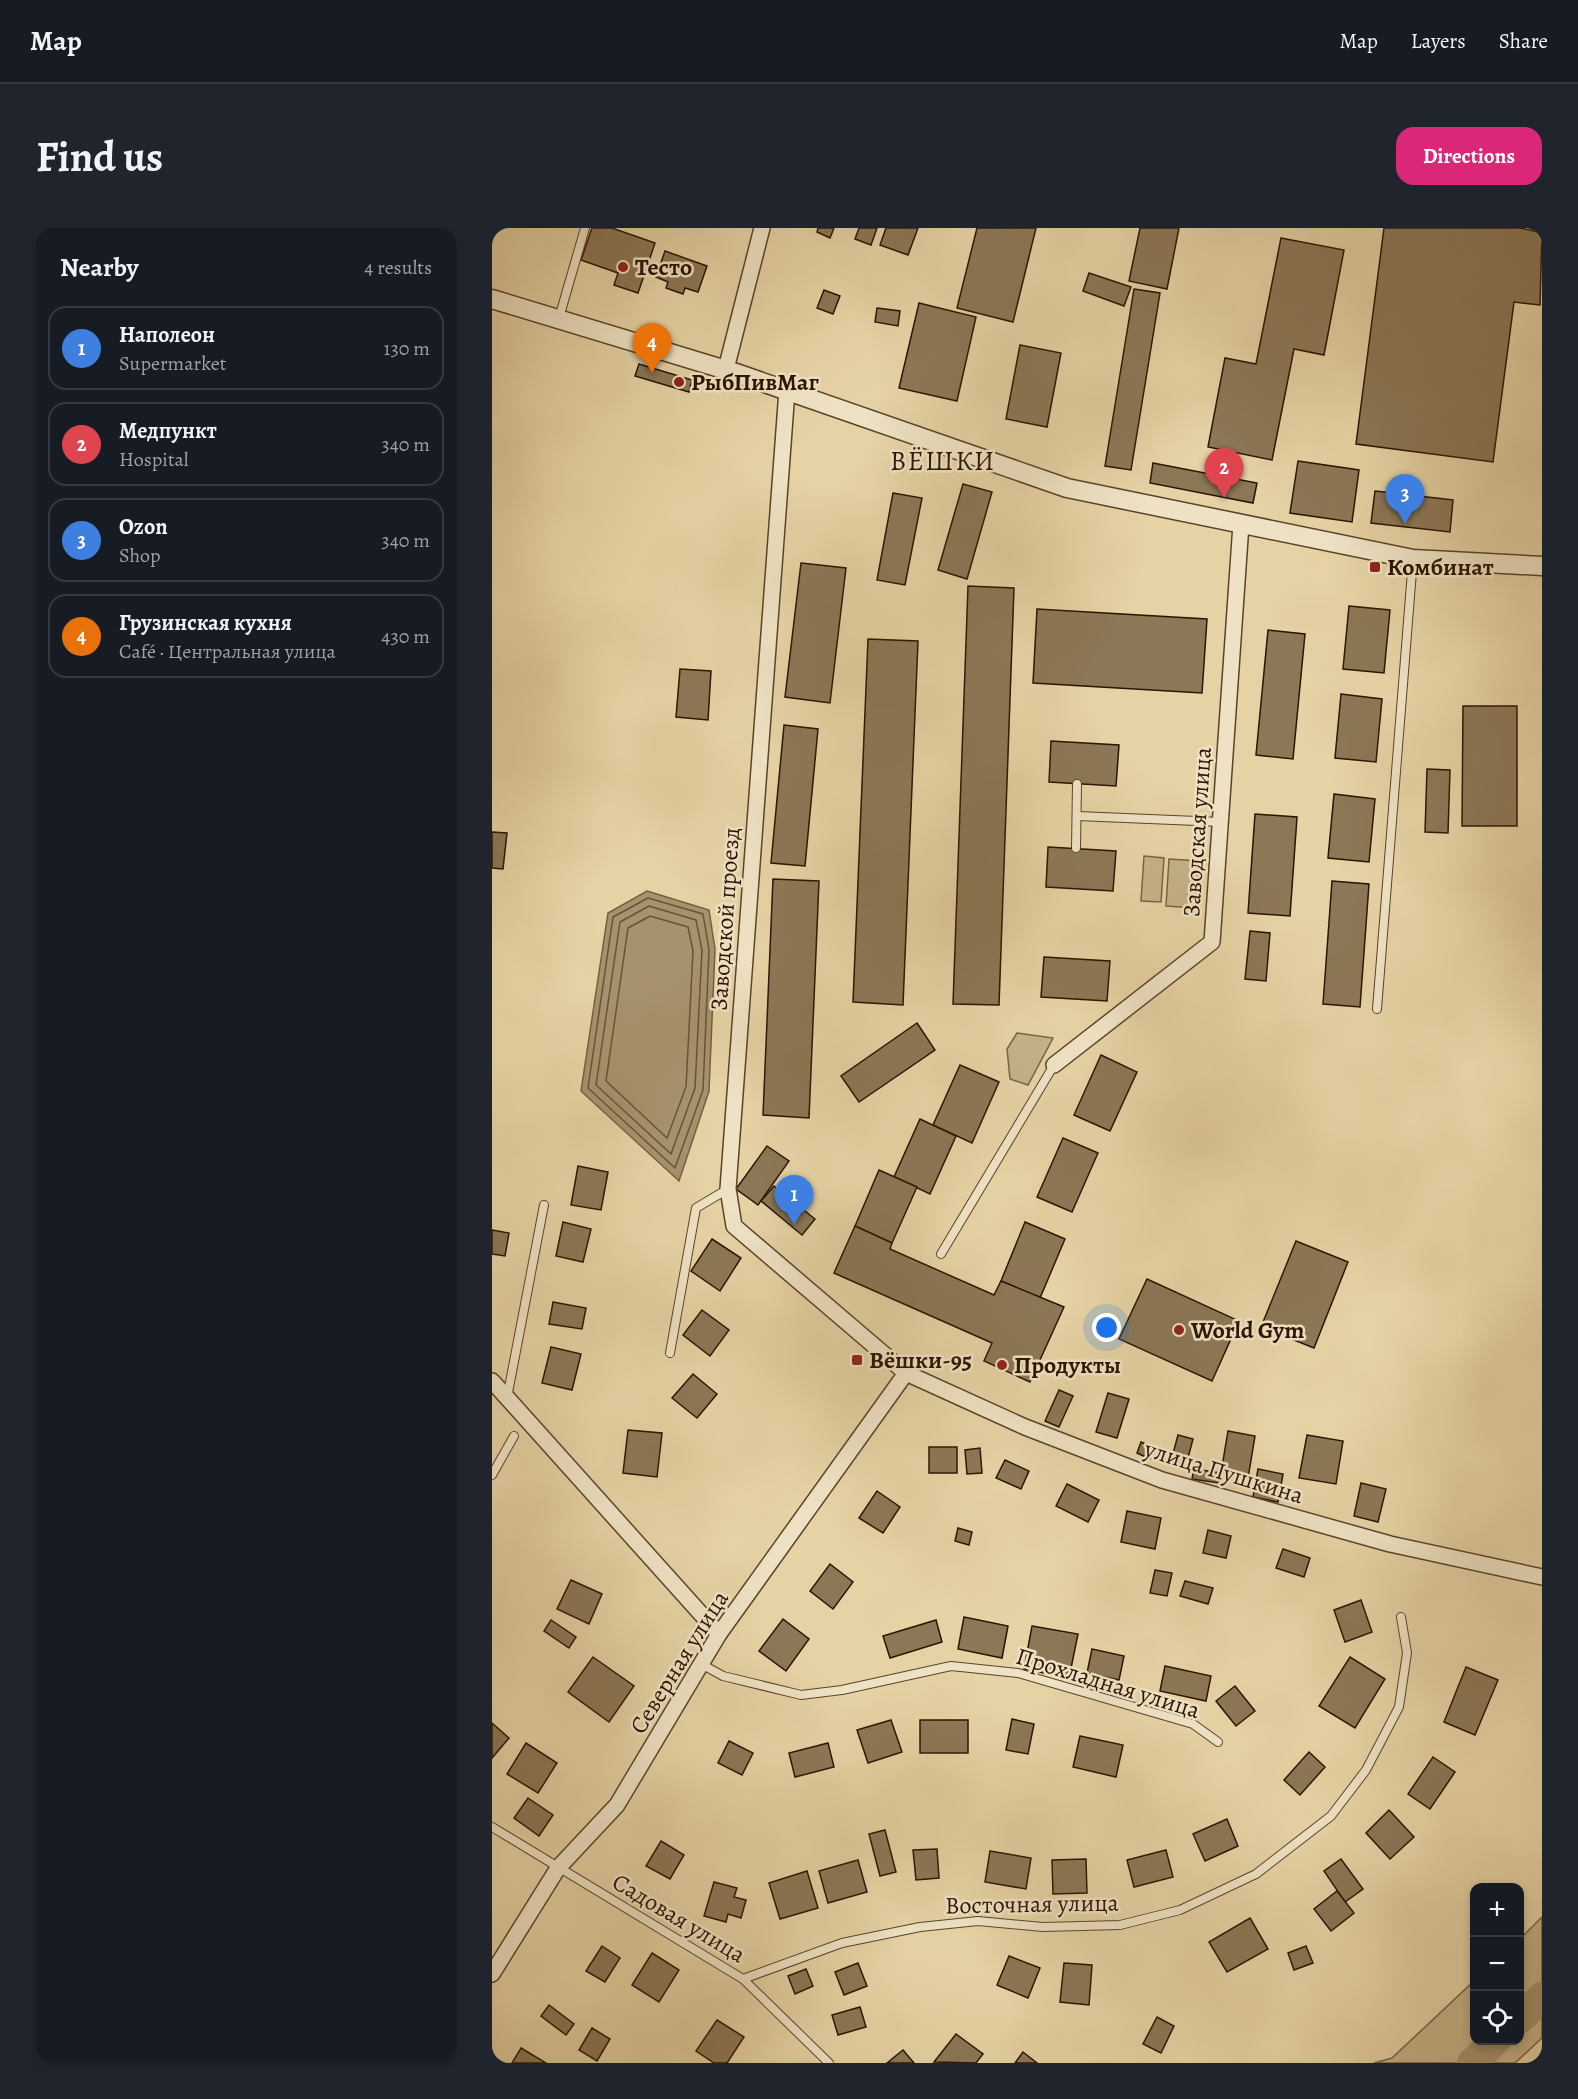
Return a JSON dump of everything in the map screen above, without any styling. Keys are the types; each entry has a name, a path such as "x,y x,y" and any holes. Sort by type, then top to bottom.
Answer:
{"street":[{"path":"726,369 762,228"},
{"path":"492,299 726,369 1067,488 1413,560 1542,566"},
{"name":"Заводской проезд","path":"787,390 728,1189 734,1226 906,1373"},
{"name":"Заводская улица","path":"1054,1065 1212,942 1241,524"},
{"name":"улица Пушкина","path":"906,1373 1025,1427 1162,1480 1390,1544 1542,1577"},
{"name":"Северная улица","path":"492,1974 558,1868 617,1805 719,1635 906,1373"},
{"path":"492,1381 719,1635"}],"lane":[{"path":"559,319 585,228"},
{"path":"1377,1009 1413,560"},
{"path":"1076,848 1077,784"},
{"path":"1077,816 1221,822"},
{"path":"941,1254 1054,1065"},
{"path":"670,1353 696,1208 728,1189"},
{"path":"507,1398 544,1205"},
{"path":"492,1475 514,1437"},
{"name":"Восточная улица","path":"743,1979 842,1943 920,1927 978,1921 1043,1927 1120,1925 1180,1910 1256,1874 1331,1816 1366,1770 1399,1707 1407,1653 1401,1617"},
{"name":"Прохладная улица","path":"703,1665 723,1676 801,1695 842,1690 951,1666 1018,1673 1193,1724 1218,1742"},
{"name":"Садовая улица","path":"492,1827 743,1979 829,2063"}],"shaded area":[{"path":"1144,856 1164,858 1161,902 1141,901"},
{"path":"1169,859 1199,861 1195,908 1166,906"},
{"path":"1017,1033 1053,1038 1028,1085 1010,1079 1007,1049"},
{"path":"1542,1917 1542,2038 1515,2063 1374,2063 1392,2058 1470,1985 1470,2045 1524,2045 1524,1935"}],"water":[{"path":"647,891 709,910 715,949 709,1091 679,1181 581,1091 608,913"}],"building":[{"name":"Тесто","path":"592,228 612,228 655,243 638,293 614,285 618,273 581,260"},
{"path":"818,228 834,228 830,238 817,232"},
{"path":"859,228 877,228 871,245 855,239"},
{"path":"886,228 918,228 908,255 880,245"},
{"path":"977,228 1036,228 1013,322 957,308"},
{"path":"1140,228 1179,228 1167,289 1129,281"},
{"path":"1384,228 1521,228 1542,233 1540,305 1514,302 1493,462 1356,444"},
{"path":"1281,238 1344,250 1324,355 1294,349 1272,460 1208,447 1225,358 1256,364"},
{"path":"665,251 707,266 698,292 685,288 683,294 666,288 668,282 656,277"},
{"path":"1089,273 1131,287 1124,306 1083,291"},
{"path":"1134,289 1160,293 1131,470 1105,466"},
{"path":"824,290 840,296 833,314 817,308"},
{"path":"919,303 976,317 957,401 899,388"},
{"path":"877,308 900,311 898,326 875,322"},
{"path":"1020,345 1061,353 1047,427 1006,419"},
{"path":"639,364 692,380 689,392 635,376"},
{"path":"1298,461 1359,470 1352,522 1290,513"},
{"path":"1153,463 1257,483 1253,503 1150,483"},
{"path":"963,484 992,492 967,579 938,570"},
{"path":"1375,491 1453,500 1450,532 1371,523"},
{"path":"893,493 922,498 905,585 877,580"},
{"path":"801,563 846,568 830,703 785,697"},
{"path":"968,586 1014,588 999,1005 953,1004"},
{"path":"1349,606 1390,610 1384,673 1343,669"},
{"path":"1037,609 1207,619 1202,693 1033,683"},
{"path":"1268,630 1305,634 1293,759 1256,755"},
{"path":"868,639 918,641 903,1005 853,1002"},
{"path":"680,669 711,671 708,720 676,717"},
{"path":"1341,694 1382,699 1376,762 1335,758"},
{"path":"1463,706 1517,706 1517,826 1462,826"},
{"path":"784,725 818,729 805,866 771,863"},
{"path":"1051,741 1119,745 1116,786 1049,782"},
{"path":"1427,769 1450,770 1448,833 1425,832"},
{"path":"1334,794 1375,799 1369,862 1328,858"},
{"path":"1255,814 1297,817 1290,916 1248,913"},
{"path":"492,832 507,833 503,869 492,868"},
{"path":"1048,847 1116,851 1113,891 1046,887"},
{"path":"773,879 819,881 809,1118 763,1115"},
{"path":"1332,881 1369,884 1360,1007 1323,1004"},
{"path":"1250,931 1270,933 1266,981 1245,979"},
{"path":"1044,957 1110,961 1107,1001 1041,997"},
{"path":"917,1023 935,1050 859,1102 841,1076"},
{"path":"1101,1055 1137,1072 1110,1131 1074,1115"},
{"path":"960,1065 999,1082 972,1143 933,1125"},
{"path":"920,1119 956,1136 930,1194 894,1177"},
{"path":"1063,1138 1098,1153 1072,1212 1037,1197"},
{"path":"767,1146 789,1161 758,1205 736,1189"},
{"path":"578,1166 608,1172 601,1210 571,1205"},
{"path":"879,1170 917,1187 892,1243 855,1226"},
{"path":"774,1186 815,1219 802,1235 761,1201"},
{"path":"563,1222 591,1229 583,1262 556,1256"},
{"path":"1025,1222 1065,1239 1040,1298 1001,1281"},
{"path":"855,1226 892,1243 890,1249 994,1295 1001,1281 1064,1307 1030,1382 984,1361 992,1343 834,1273"},
{"path":"492,1230 509,1233 505,1256 492,1254"},
{"path":"712,1239 741,1258 720,1291 691,1271"},
{"path":"1296,1241 1348,1262 1314,1348 1261,1327"},
{"name":"World Gym","path":"1147,1279 1239,1321 1212,1381 1119,1339"},
{"path":"553,1302 586,1308 582,1329 549,1324"},
{"path":"702,1310 729,1330 710,1356 683,1335"},
{"path":"551,1347 581,1354 572,1390 542,1383"},
{"path":"693,1374 717,1394 697,1418 672,1398"},
{"path":"1059,1390 1073,1396 1059,1427 1045,1421"},
{"path":"1108,1393 1129,1399 1117,1438 1096,1432"},
{"path":"628,1430 662,1433 657,1477 623,1473"},
{"path":"1228,1431 1255,1436 1248,1478 1221,1473"},
{"path":"1178,1435 1193,1439 1185,1469 1170,1465"},
{"path":"1307,1435 1343,1441 1336,1484 1299,1478"},
{"path":"1141,1442 1155,1448 1150,1459 1137,1453"},
{"path":"929,1447 957,1447 957,1473 929,1473"},
{"path":"980,1448 982,1473 967,1474 965,1450"},
{"path":"1005,1460 1029,1471 1021,1489 996,1478"},
{"path":"1194,1469 1221,1473 1219,1483 1192,1479"},
{"path":"1258,1469 1283,1474 1278,1502 1253,1497"},
{"path":"1361,1483 1386,1489 1378,1522 1354,1516"},
{"path":"1067,1484 1099,1500 1088,1522 1056,1506"},
{"path":"877,1491 900,1507 883,1533 859,1518"},
{"path":"1127,1511 1161,1518 1155,1549 1121,1542"},
{"path":"958,1528 972,1532 969,1545 955,1541"},
{"path":"1208,1530 1231,1536 1226,1558 1203,1553"},
{"path":"1283,1549 1310,1558 1304,1577 1276,1568"},
{"path":"830,1564 853,1582 833,1609 810,1591"},
{"path":"1155,1570 1172,1573 1167,1596 1150,1593"},
{"path":"571,1580 602,1594 589,1624 557,1609"},
{"path":"1185,1581 1213,1588 1208,1604 1180,1596"},
{"path":"1361,1600 1372,1632 1345,1642 1334,1610"},
{"path":"964,1617 1008,1626 1002,1658 958,1649"},
{"path":"783,1619 809,1639 786,1671 759,1651"},
{"path":"551,1620 576,1637 569,1648 544,1631"},
{"path":"936,1620 942,1642 890,1658 883,1636"},
{"path":"1032,1626 1078,1634 1069,1678 1024,1669"},
{"path":"1092,1649 1124,1656 1119,1680 1087,1673"},
{"path":"593,1657 634,1686 609,1722 568,1692"},
{"path":"1350,1657 1385,1679 1355,1728 1319,1706"},
{"path":"1165,1666 1211,1676 1206,1701 1160,1691"},
{"path":"1466,1667 1498,1680 1475,1735 1444,1722"},
{"path":"1235,1686 1255,1711 1236,1726 1216,1701"},
{"path":"1012,1719 1034,1724 1028,1754 1006,1750"},
{"path":"891,1720 902,1752 868,1763 857,1730"},
{"path":"920,1720 968,1720 968,1753 920,1753"},
{"path":"492,1723 509,1738 492,1758"},
{"path":"1080,1736 1123,1745 1116,1777 1073,1767"},
{"path":"729,1741 753,1753 742,1775 718,1763"},
{"path":"526,1743 557,1763 538,1793 507,1774"},
{"path":"828,1743 834,1767 795,1777 789,1753"},
{"path":"1309,1752 1325,1767 1300,1795 1284,1780"},
{"path":"1433,1757 1455,1772 1430,1809 1408,1794"},
{"path":"528,1798 553,1815 539,1836 514,1818"},
{"path":"1389,1810 1414,1837 1390,1859 1366,1833"},
{"path":"1227,1819 1238,1846 1205,1861 1193,1834"},
{"path":"885,1830 896,1872 880,1876 869,1834"},
{"path":"661,1841 684,1855 670,1879 646,1866"},
{"path":"937,1849 939,1878 916,1880 913,1850"},
{"path":"1166,1850 1173,1877 1134,1887 1127,1860"},
{"path":"990,1851 1031,1858 1026,1889 985,1882"},
{"path":"1086,1859 1087,1893 1053,1894 1052,1860"},
{"path":"1341,1859 1363,1889 1345,1902 1324,1871"},
{"path":"858,1860 867,1892 828,1903 819,1871"},
{"path":"807,1871 818,1908 780,1919 769,1883"},
{"path":"714,1882 737,1888 734,1897 746,1900 741,1918 728,1914 726,1922 704,1916"},
{"path":"1337,1891 1354,1913 1331,1931 1314,1909"},
{"path":"1250,1918 1268,1949 1227,1972 1209,1942"},
{"path":"602,1946 620,1958 605,1982 586,1971"},
{"path":"1306,1946 1313,1963 1294,1970 1288,1953"},
{"path":"652,1953 679,1970 659,2002 632,1985"},
{"path":"1009,1956 1040,1968 1028,1998 997,1985"},
{"path":"858,1963 867,1986 844,1995 835,1972"},
{"path":"1064,1963 1092,1965 1089,2005 1060,2002"},
{"path":"806,1969 813,1986 795,1994 788,1976"},
{"path":"549,2005 574,2024 566,2035 541,2016"},
{"path":"860,2007 866,2027 838,2035 832,2015"},
{"path":"1157,2017 1174,2026 1161,2053 1143,2044"},
{"path":"717,2020 744,2037 727,2063 714,2063 696,2051"},
{"path":"592,2028 610,2039 597,2061 579,2050"},
{"path":"956,2034 983,2054 976,2063 934,2062"},
{"path":"521,2048 546,2063 512,2063"},
{"path":"903,2050 914,2063 887,2063"},
{"path":"1023,2052 1037,2063 1015,2063"}],"waterway":[{"path":"1524,2015 1542,1997"},
{"path":"1472,2063 1491,2045"}],"place":[{"name":"Тесто","path":"623,267"},
{"name":"Грузинская кухня","path":"652,373"},
{"name":"РыбПивМаг","path":"679,382"},
{"name":"Медпункт","path":"1224,498"},
{"name":"Ozon","path":"1405,524"},
{"name":"Комбинат","path":"1375,567"},
{"name":"Наполеон","path":"794,1225"},
{"name":"World Gym","path":"1179,1330"},
{"name":"Вёшки-95","path":"857,1360"},
{"name":"Продукты","path":"1002,1365"}],"district":[{"name":"ВЁШКИ","path":"943,461"}]}
